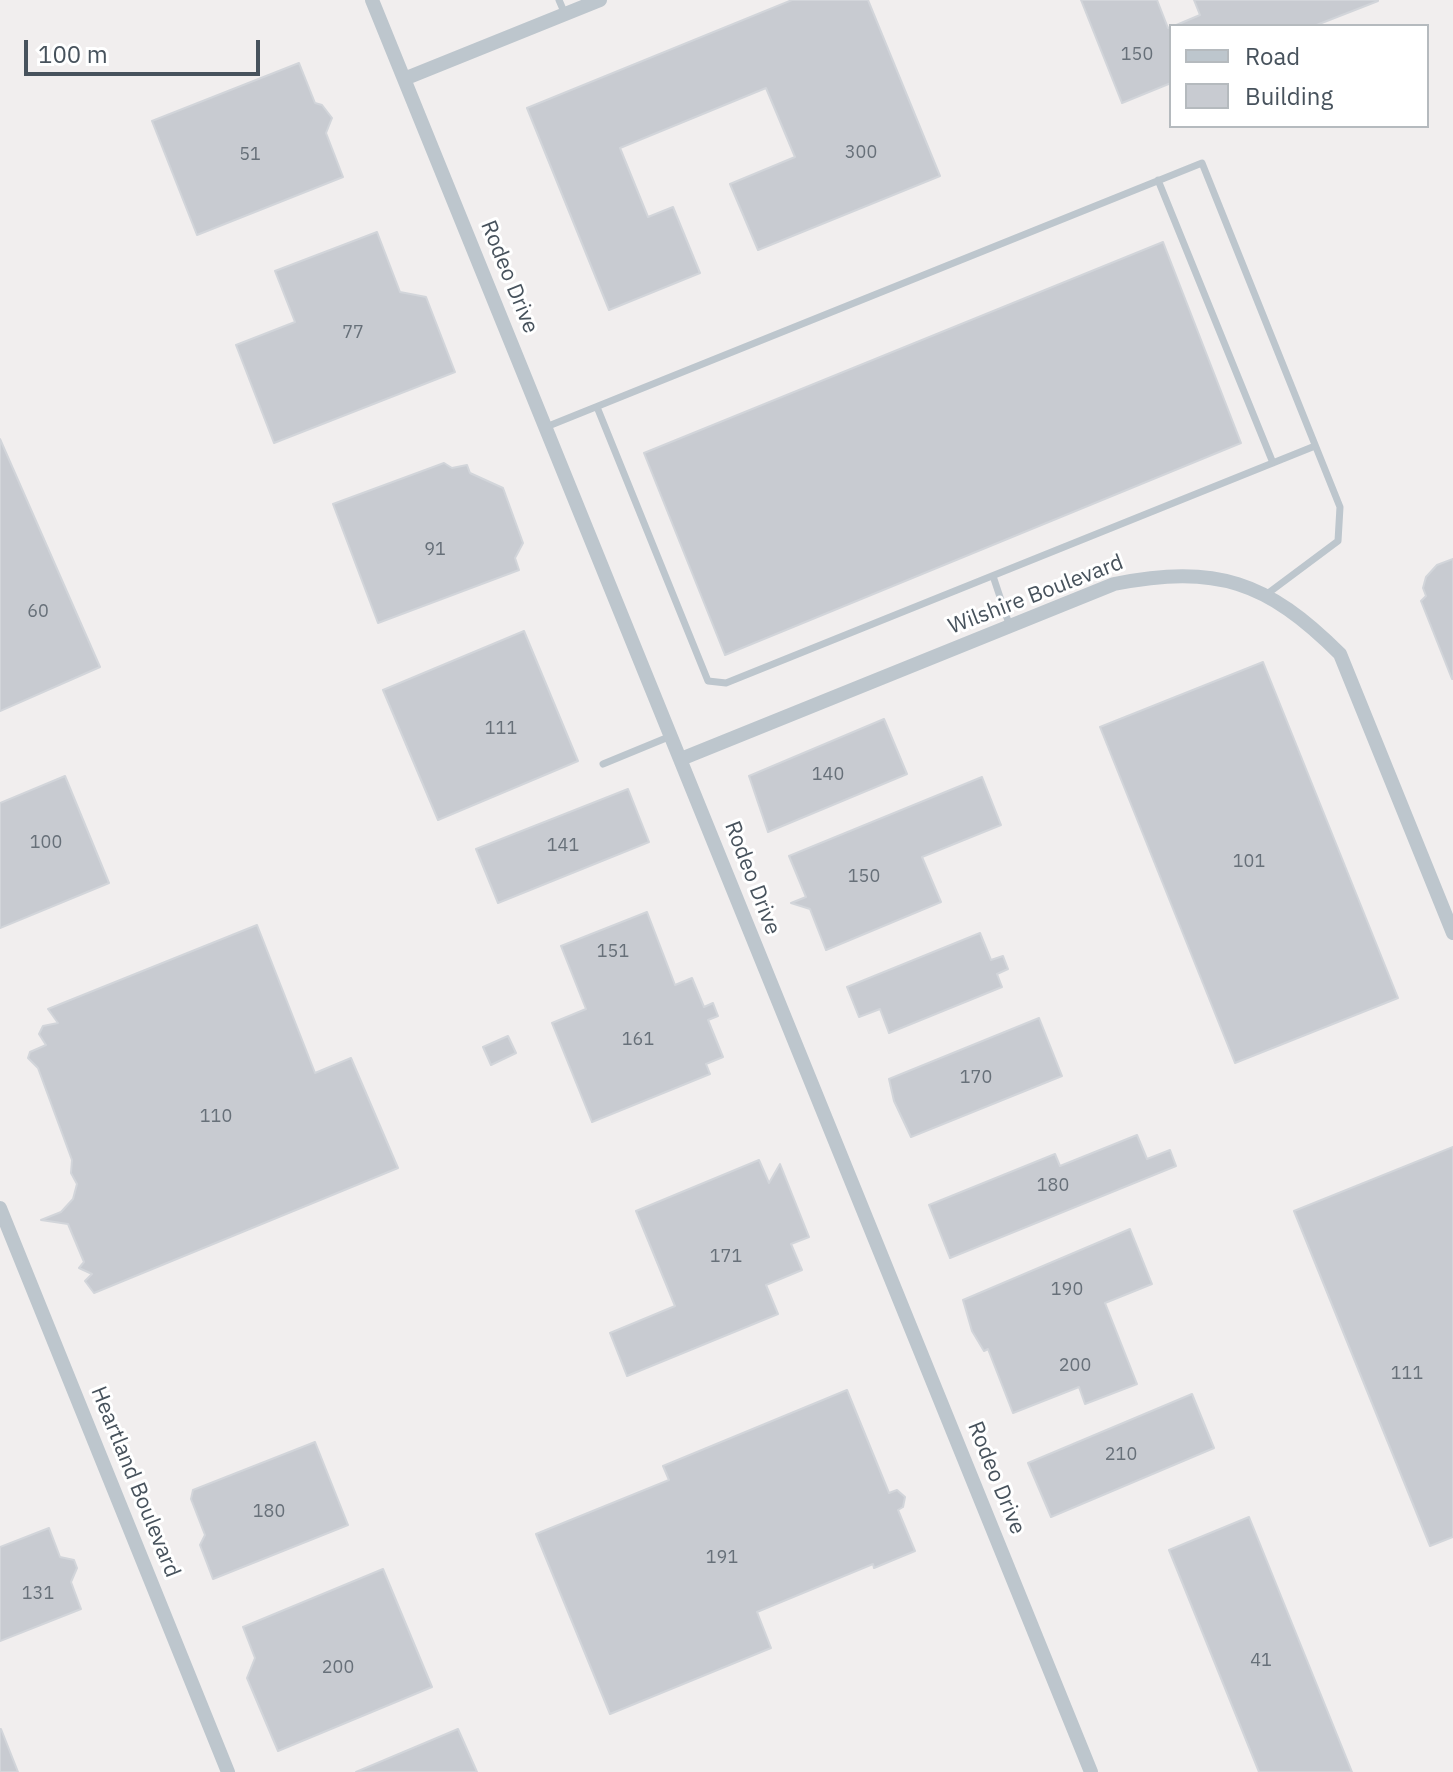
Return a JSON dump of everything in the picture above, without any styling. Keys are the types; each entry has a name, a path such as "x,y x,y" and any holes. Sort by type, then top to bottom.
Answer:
{"street":[{"name":"Rodeo Drive","path":"372,0 1091,1772"},
{"path":"404,79 562,7 600,0"},
{"name":"Wilshire Boulevard","path":"681,759 1114,584 1161,575 1223,580 1267,594 1305,619 1340,654 1453,933"},
{"name":"Heartland Boulevard","path":"0,1208 228,1772"}],"lane":[{"path":"546,427 1202,163 1340,507 1338,541 1267,594"},
{"path":"1158,180 1273,463"},
{"path":"597,407 708,681 726,683 1315,446"},
{"path":"993,576 1010,627"},
{"path":"603,764 672,736"}],"building":[{"path":"792,0 868,0 940,176 758,250 730,184 795,157 766,88 620,148 648,217 673,207 700,273 609,310 527,108"},
{"path":"1081,0 1157,0 1169,28 1169,84 1122,103"},
{"path":"1194,0 1378,0 1319,24 1179,24 1200,15"},
{"path":"299,63 315,103 322,105 332,118 326,133 343,177 197,235 152,121"},
{"path":"377,232 400,292 426,297 455,372 274,443 236,345 295,322 275,271"},
{"path":"1163,242 1241,443 725,655 644,453"},
{"path":"0,439 100,667 0,711"},
{"path":"444,463 452,468 467,465 470,473 503,488 523,543 515,558 519,570 378,623 333,504"},
{"path":"1453,559 1452,679 1421,601 1426,596 1423,588 1426,577 1437,565"},
{"path":"524,631 578,761 438,820 383,690"},
{"path":"1263,662 1398,998 1235,1063 1100,727"},
{"path":"884,719 907,774 768,832 749,776"},
{"path":"65,776 109,883 0,928 0,803"},
{"path":"982,777 1001,825 922,857 941,902 826,950 810,909 791,903 806,897 789,856"},
{"path":"628,789 649,842 498,903 476,849"},
{"path":"647,912 675,985 692,978 704,1007 713,1003 718,1016 708,1020 723,1057 706,1064 710,1074 592,1122 552,1023 586,1009 561,946"},
{"path":"257,925 315,1073 351,1058 398,1168 94,1293 85,1281 92,1274 79,1268 84,1262 68,1224 41,1220 61,1212 73,1199 77,1184 71,1173 72,1160 38,1068 28,1058 30,1052 46,1045 39,1034 43,1026 58,1023 48,1009"},
{"path":"980,933 991,960 1003,956 1008,969 997,974 1002,987 889,1033 880,1009 859,1017 847,987"},
{"path":"1039,1018 1062,1076 911,1137 894,1101 889,1079"},
{"path":"508,1036 516,1053 491,1065 483,1047"},
{"path":"1137,1135 1147,1159 1170,1150 1176,1166 950,1258 929,1205 1055,1154 1060,1166"},
{"path":"1453,1147 1453,1537 1430,1546 1294,1211"},
{"path":"759,1160 769,1183 780,1164 809,1237 791,1244 802,1270 766,1285 778,1314 627,1376 610,1333 675,1306 636,1211"},
{"path":"1130,1229 1152,1284 1105,1303 1137,1384 1085,1404 1079,1387 1013,1413 988,1349 984,1351 972,1331 963,1300"},
{"path":"847,1390 889,1493 897,1490 905,1497 903,1507 898,1510 915,1551 874,1568 873,1564 757,1612 771,1648 610,1714 536,1534 669,1480 663,1466"},
{"path":"1192,1394 1214,1448 1051,1517 1028,1463"},
{"path":"315,1442 348,1525 213,1579 200,1545 205,1535 191,1499 193,1490"},
{"path":"1249,1517 1352,1772 1259,1772 1169,1550"},
{"path":"49,1528 60,1557 74,1560 77,1568 71,1582 81,1609 0,1641 0,1547"},
{"path":"383,1569 432,1687 278,1751 247,1678 255,1658 243,1627"},
{"path":"1,1729 18,1772 0,1772"},
{"path":"458,1729 477,1772 356,1772"}]}
